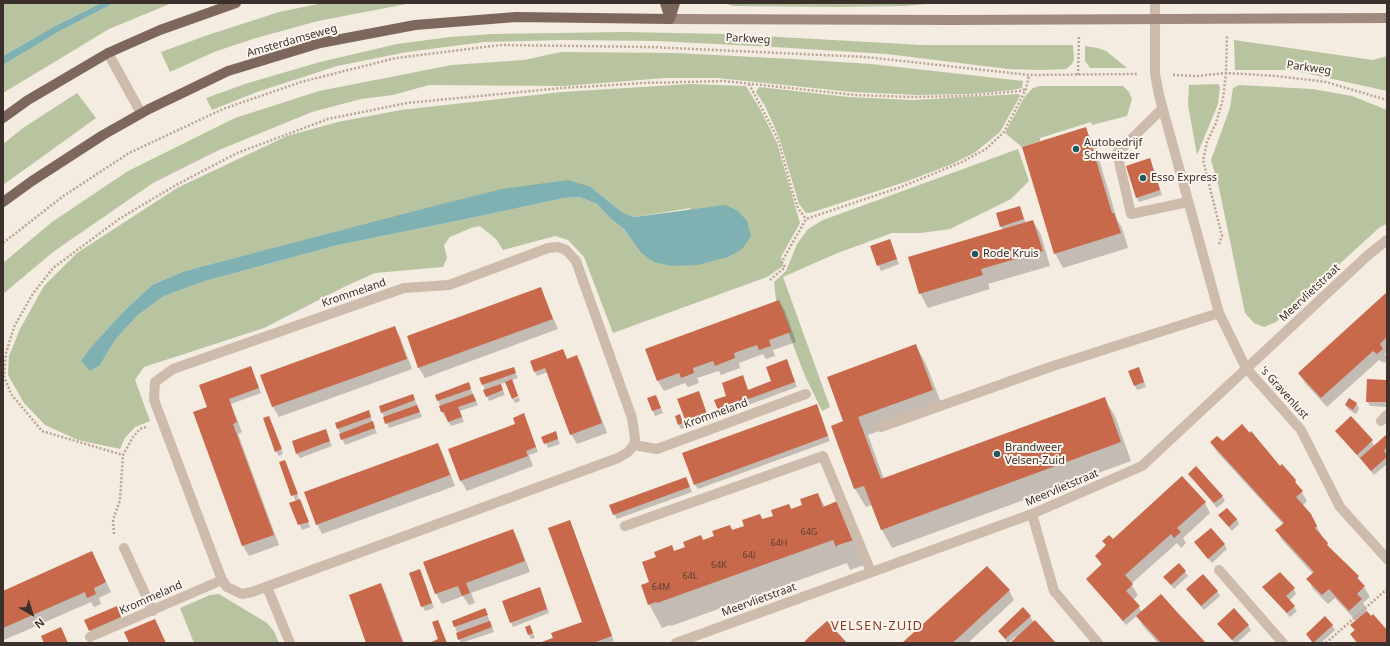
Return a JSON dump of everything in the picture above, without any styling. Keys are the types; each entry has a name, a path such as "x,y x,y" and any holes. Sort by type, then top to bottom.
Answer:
{"main road":[{"path":"3,118 28,100 108,53 160,30 236,3"},
{"path":"665,3 670,18"},
{"path":"670,18 675,3"},
{"name":"Amsterdamseweg","path":"3,202 96,139 141,113 228,71 320,43 407,26 516,17 670,18"},
{"name":"Parkweg","path":"670,18 1155,20 1387,18"}],"street":[{"name":"'s Gravenlust","path":"1155,3 1155,74 1162,109 1219,313 1246,368 1301,430 1340,507 1387,558"},
{"path":"108,53 141,113"},
{"path":"1162,109 1117,153 1131,214 1188,202"},
{"name":"Meervlietstraat","path":"676,643 1032,514 1142,466 1367,256 1387,240"},
{"name":"Krommeland","path":"90,637 222,580 154,400 155,382 173,369 404,288 449,285 548,248 558,247 566,250 576,261 632,418 635,429 634,445 657,449 806,394"},
{"path":"881,427 1046,368 1219,313"},
{"path":"222,580 227,587 242,594 267,587 618,458 628,452 634,445"},
{"path":"625,526 823,456 871,572"},
{"path":"1032,514 1054,591 1098,643"},
{"path":"124,548 153,611"},
{"path":"1220,570 1283,643"},
{"path":"267,587 290,643"}],"path":[{"name":"Parkweg","path":"3,243 62,197 129,153 223,109 301,82 396,58 501,45 650,47 866,57 1029,76 1078,75"},
{"name":"Parkweg","path":"1209,273 1222,236 1203,160 1206,142 1216,123 1226,73 1277,76 1326,82 1387,100"},
{"path":"770,280 785,267 782,262 806,219 901,187 962,162 986,149 1004,132 1026,89 1029,76"},
{"path":"123,455 42,431 10,394 4,376 6,353 14,327 32,295 53,268 119,219 169,189 236,153 328,119 407,103 562,88 643,83 724,81 855,95 912,97 965,96 1020,91 1026,89"},
{"path":"749,84 778,139 793,194 798,208 806,219"},
{"path":"124,548 114,537 113,520 120,500 123,455 133,437 140,429 162,421"},
{"path":"1326,643 1387,589"}],"green space":[{"path":"3,3 101,3 55,26 3,56"},
{"path":"114,3 172,3 109,29 3,93 3,65 58,32"},
{"path":"323,3 412,3 318,21 256,38 214,52 170,72 161,52 279,12"},
{"path":"723,3 938,3 905,6 839,7 733,6"},
{"path":"623,32 726,34 922,45 1073,45 1074,59 1072,64 1066,69 1040,70 1008,69 887,54 657,41 563,40 484,42 407,52 337,66 257,92 212,110 206,98 248,83 320,62 397,44 450,37 492,34"},
{"path":"1234,40 1373,60 1387,56 1387,91 1292,70 1235,70"},
{"path":"1085,46 1106,51 1127,68 1090,68 1085,61"},
{"path":"561,52 675,53 793,59 871,64 1023,81 1022,88 1012,90 971,94 919,95 852,92 717,78 665,78 564,86 429,85 393,95 361,99 312,112 219,150 153,183 53,252 3,294 3,263 52,222 128,171 235,118 319,91 452,65 524,60"},
{"path":"690,84 746,86 760,109 777,143 800,223 781,257 783,266 767,277 613,333 584,257 568,240 555,236 503,250 496,239 480,226 471,228 450,237 444,245 447,258 443,267 375,273 346,286 264,328 144,367 135,380 150,421 135,427 125,438 120,449 78,440 45,425 24,403 8,375 9,356 20,329 44,286 77,253 177,188 287,136 338,122 401,110 562,92","holes":["591,187 623,213 635,217 691,208 641,253 624,229 611,219 597,204 580,197 564,198 338,245 205,281 164,296 138,315 115,340 100,365 91,347 123,312 152,285 185,271 492,192"]},
{"path":"1218,84 1220,87 1218,104 1197,155 1188,105 1189,85"},
{"path":"1239,85 1312,89 1352,96 1387,110 1387,224 1380,227 1276,322 1264,327 1254,323 1245,313 1219,188 1211,160 1230,108 1233,88"},
{"path":"1040,86 1123,86 1129,92 1132,99 1127,116 1092,125 1091,122 1040,138 1040,141 1022,147 1005,133 1025,96 1033,88"},
{"path":"759,87 849,97 913,100 1019,94 1020,96 1000,132 974,153 952,164 908,181 806,213 799,204 779,137 765,106 756,92"},
{"path":"77,93 96,118 3,185 3,144 23,128"},
{"path":"1018,149 1029,181 1011,199 950,229 921,233 892,233 835,254 783,277 830,407 822,411 805,376 776,300 774,282 786,271 797,244 808,229 823,220"},
{"path":"219,594 267,623 274,631 279,643 194,643 180,608 210,595"}],"water":[{"path":"101,3 114,3 58,32 3,65 3,56 55,26"},
{"path":"568,180 591,187 623,213 635,217 725,205 738,211 747,221 751,236 742,249 728,257 698,265 671,266 654,262 641,253 624,229 611,219 597,204 580,197 564,198 338,245 205,281 164,296 138,315 115,340 100,365 90,371 81,361 91,347 123,312 152,285 185,271 502,189"}],"building":[{"path":"1086,127 1112,213 1114,213 1121,233 1054,254 1022,147"},
{"path":"1150,158 1160,190 1136,198 1126,166"},
{"path":"1020,206 1024,219 1000,227 996,213"},
{"name":"Rode Kruis","path":"1033,220 1043,251 981,269 983,275 919,294 908,257"},
{"path":"890,239 897,259 877,266 870,246"},
{"path":"541,287 553,319 418,368 407,336"},
{"path":"1387,292 1387,337 1380,344 1383,349 1377,354 1373,351 1321,398 1298,373"},
{"path":"779,300 791,332 769,340 771,346 759,350 757,345 734,353 735,358 715,366 713,361 693,368 694,373 681,378 679,373 657,381 645,349"},
{"path":"395,326 407,359 272,407 260,375"},
{"path":"916,344 933,390 858,417 881,479 1105,397 1121,442 881,530 864,486 854,489 831,426 843,421 827,377"},
{"path":"563,349 567,359 577,355 602,423 570,435 545,368 534,372 530,361"},
{"path":"787,359 795,382 718,410 714,400 726,396 722,383 743,375 748,390 771,381 766,367"},
{"path":"251,366 259,388 229,399 237,422 233,424 274,535 242,546 193,412 207,407 199,385"},
{"path":"514,367 516,373 482,385 479,378"},
{"path":"1139,367 1144,382 1134,386 1128,371"},
{"path":"512,379 518,396 512,399 505,382"},
{"path":"1367,379 1387,380 1387,402 1366,402"},
{"path":"469,382 471,389 437,401 435,395"},
{"path":"501,384 503,390 486,397 483,390"},
{"path":"699,391 707,414 686,422 677,399"},
{"path":"413,394 415,400 381,413 379,406"},
{"path":"473,394 476,401 458,407 462,417 448,422 444,412 441,412 439,406"},
{"path":"656,395 661,408 652,411 647,398"},
{"path":"1349,398 1357,403 1353,410 1345,405"},
{"path":"817,404 828,436 694,485 682,453"},
{"path":"417,405 420,412 385,424 383,417"},
{"path":"369,410 371,417 337,429 335,423"},
{"path":"524,413 536,447 526,451 528,456 460,481 448,449 515,424 513,418"},
{"path":"680,414 683,423 678,425 675,416"},
{"path":"269,416 282,449 275,452 263,418"},
{"path":"1351,416 1373,440 1357,455 1335,431"},
{"path":"373,421 375,428 341,440 339,434"},
{"path":"1242,424 1250,433 1251,431 1280,466 1282,464 1296,480 1295,482 1303,491 1296,497 1311,514 1317,526 1315,528 1328,543 1327,545 1359,576 1357,578 1365,586 1357,594 1362,599 1349,611 1329,589 1322,595 1306,579 1314,572 1275,530 1284,523 1210,442 1217,436 1223,441"},
{"path":"326,429 330,441 296,454 292,441"},
{"path":"556,431 558,439 544,444 541,437"},
{"path":"1387,434 1387,447 1384,450 1387,457 1371,471 1360,458"},
{"path":"438,443 450,475 316,525 304,492"},
{"path":"285,460 298,494 291,496 279,462"},
{"path":"1196,466 1223,496 1214,503 1188,474"},
{"path":"1182,476 1206,502 1177,528 1181,532 1174,538 1171,534 1125,575 1133,584 1126,591 1140,606 1123,621 1086,579 1102,564 1095,556 1106,545 1102,541 1109,535 1113,539"},
{"path":"686,477 690,487 613,515 609,505"},
{"path":"818,493 823,507 840,500 854,540 836,547 833,540 648,605 641,585 649,582 642,562 656,557 654,552 672,545 674,551 685,547 683,542 701,535 703,540 714,536 712,531 730,525 732,530 744,526 742,520 760,514 762,519 773,516 771,510 789,504 791,509 802,505 800,499"},
{"path":"300,499 309,522 298,525 289,503"},
{"path":"1227,508 1237,519 1229,527 1218,515"},
{"path":"570,520 612,636 593,643 539,643 553,638 551,633 582,622 548,528"},
{"path":"1211,528 1225,544 1208,559 1194,542"},
{"path":"513,529 525,561 466,583 470,593 462,596 458,586 435,594 423,562"},
{"path":"92,551 106,582 94,588 96,594 87,598 85,592 3,628 3,591"},
{"path":"1179,563 1186,571 1171,585 1163,577"},
{"path":"987,566 1010,590 958,638 952,643 902,643"},
{"path":"420,569 432,603 421,607 409,573"},
{"path":"1280,572 1295,588 1286,596 1295,606 1287,613 1262,587"},
{"path":"1203,574 1218,591 1201,606 1186,589"},
{"path":"381,583 403,643 366,643 349,595"},
{"path":"540,587 547,609 510,623 502,601"},
{"path":"1161,594 1206,643 1161,643 1136,616"},
{"path":"117,606 121,617 89,631 84,620"},
{"path":"1023,607 1031,616 1005,639 998,631"},
{"path":"485,608 488,615 454,627 452,621"},
{"path":"1234,608 1249,625 1232,640 1217,624"},
{"path":"1367,611 1371,616 1373,614 1387,630 1387,643 1358,643 1350,634 1355,630 1350,625"},
{"path":"1325,616 1333,625 1313,643 1306,634"},
{"path":"155,619 166,643 129,643 124,632"},
{"path":"438,620 447,643 429,643 438,639 432,622"},
{"path":"1035,620 1056,643 1010,643"},
{"path":"490,621 492,627 458,640 456,633"},
{"path":"827,621 847,643 803,643 809,637"},
{"path":"530,625 533,633 528,635 525,627"},
{"path":"61,627 68,643 44,643 41,636"}],"place":[{"name":"Autobedrijf Schweitzer","path":"1076,149"},
{"name":"Esso Express","path":"1143,178"},
{"name":"Rode Kruis","path":"975,254"},
{"name":"Brandweer Velsen-Zuid","path":"997,454"}],"district":[{"name":"VELSEN-ZUID","path":"877,626"}]}
